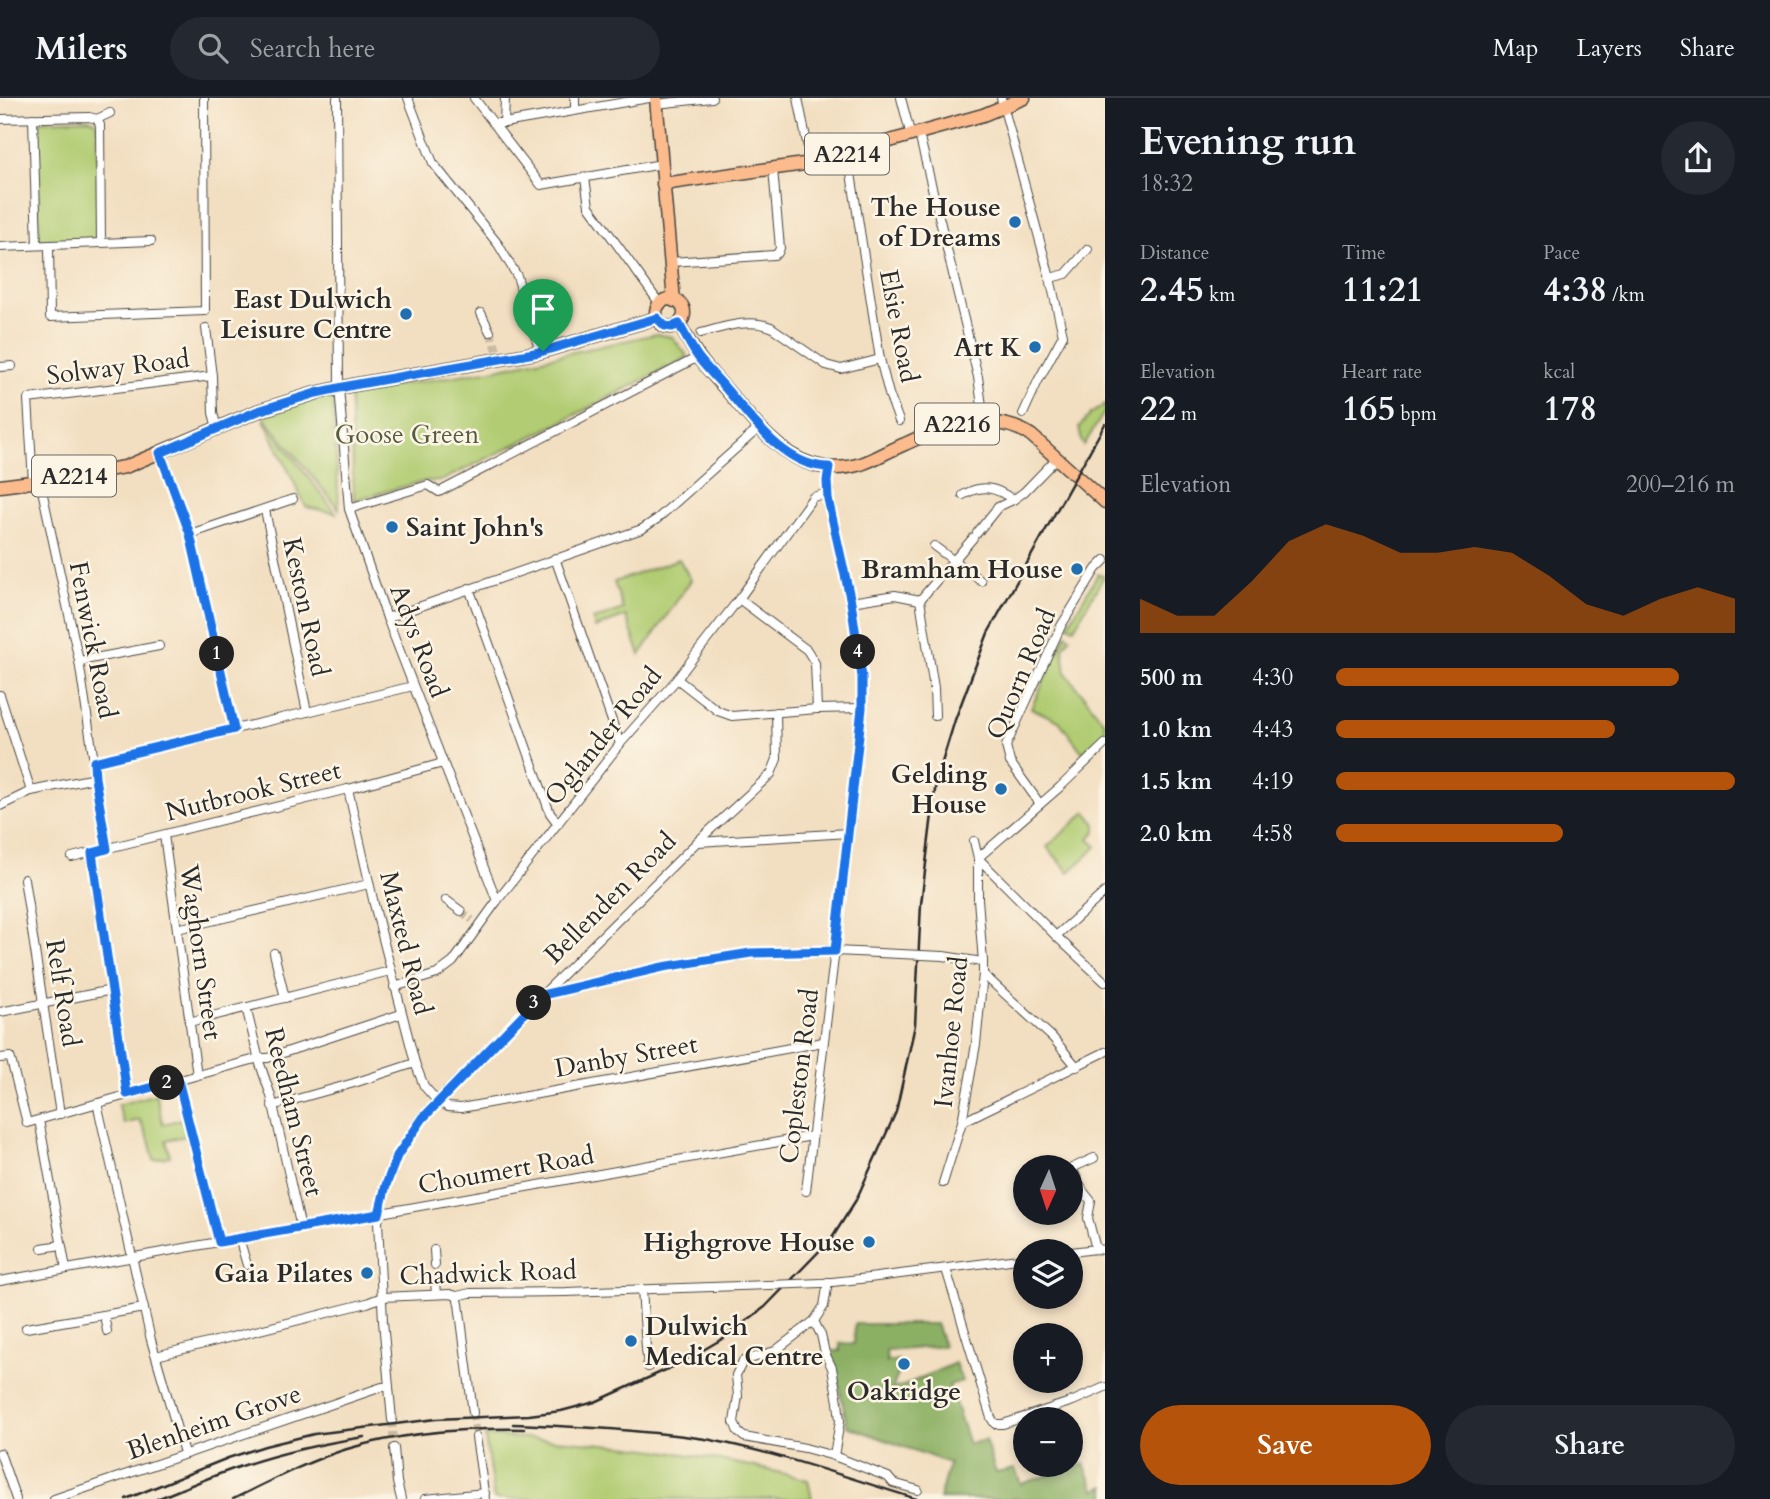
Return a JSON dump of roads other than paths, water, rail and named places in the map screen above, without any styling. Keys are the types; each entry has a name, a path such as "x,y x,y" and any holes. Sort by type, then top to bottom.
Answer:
{"main road":[{"name":"A2214","path":"663,184 811,163 984,115 1002,103 1024,98"},
{"name":"A2216","path":"654,100 674,301 680,304 683,311 679,324 698,357 775,443 797,458 829,467 861,464 938,429 960,424 983,422 1011,426 1039,441 1105,502"},
{"path":"674,301 668,300 660,304 657,318 665,326 679,324"},
{"name":"A2214","path":"0,486 125,467 268,407 339,387 500,355 540,352 657,318"}],"street":[{"path":"48,245 50,317 205,311 204,98"},
{"name":"Adys Road","path":"337,98 339,387 349,509 387,618 497,901"},
{"path":"408,98 433,163 498,244 517,276 540,352"},
{"path":"474,98 541,185 662,164"},
{"path":"504,123 505,98"},
{"path":"575,110 576,98"},
{"path":"493,123 654,100 712,98"},
{"path":"798,98 811,163"},
{"path":"901,98 915,135 975,366 982,406"},
{"path":"1002,103 1063,335 1023,414"},
{"path":"97,120 110,113"},
{"path":"0,120 89,117 97,120 100,125 101,243"},
{"path":"33,118 37,245"},
{"name":"Elsie Road","path":"848,154 880,359 899,421"},
{"path":"671,262 778,253 780,248 774,169"},
{"path":"585,178 589,205 660,304"},
{"path":"0,247 151,241"},
{"path":"1050,278 1066,274 1088,249"},
{"path":"481,313 490,332"},
{"path":"701,333 739,323 761,323 826,365 841,369 880,359"},
{"path":"206,328 213,413 217,428"},
{"path":"349,509 428,485 439,492 698,357"},
{"path":"0,367 12,366"},
{"name":"Solway Road","path":"36,482 28,399 212,376"},
{"path":"387,618 647,527 759,428"},
{"path":"160,453 190,534 234,729"},
{"path":"920,600 955,562 998,507 1024,492 1057,458"},
{"name":"Copleston Road","path":"806,1191 862,708 862,677 851,602 828,499 829,467"},
{"name":"Fenwick Road","path":"36,482 79,661 107,849"},
{"path":"963,495 974,489 999,490 1013,500"},
{"name":"Oglander Road","path":"394,987 437,974 453,962 475,923 497,901 620,744 677,679 813,497 821,495 828,499"},
{"path":"190,534 293,499"},
{"name":"Keston Road","path":"265,510 307,712"},
{"path":"934,546 981,581"},
{"path":"555,558 620,744"},
{"name":"Quorn Road","path":"1040,804 1010,762 1006,746 1060,626 1096,569 1105,560"},
{"path":"469,588 550,814 558,824"},
{"path":"851,602 895,595 920,600"},
{"path":"739,599 807,650 815,663 817,709"},
{"path":"920,600 932,676 935,716"},
{"path":"79,661 159,646"},
{"path":"677,679 718,711 732,716 862,708"},
{"path":"94,762 413,686"},
{"path":"0,695 32,791"},
{"name":"Bellenden Road","path":"392,1420 382,1297 379,1214 397,1156 423,1118 542,995 697,842 771,774 777,760 776,712"},
{"path":"1105,744 978,858 1105,982"},
{"name":"Nutbrook Street","path":"72,857 443,763"},
{"path":"0,806 32,791 95,778"},
{"name":"Maxted Road","path":"348,789 390,971 415,1063 424,1086 438,1102"},
{"path":"697,842 849,834"},
{"name":"Waghorn Street","path":"164,835 197,1075"},
{"name":"Ivanhoe Road","path":"943,1183 962,1122 976,1044 983,974 978,858 974,841"},
{"path":"92,853 127,1094"},
{"name":"Relf Road","path":"24,879 60,1114"},
{"path":"177,929 369,884"},
{"path":"1056,936 1105,892"},
{"path":"446,900 461,911"},
{"path":"542,995 663,967 751,953 835,951 943,956 983,962"},
{"path":"274,953 285,998"},
{"path":"190,1022 390,971"},
{"path":"983,974 1053,1038 1077,1067"},
{"path":"0,1012 112,990"},
{"name":"Reedham Street","path":"246,1007 301,1228"},
{"path":"0,1058 9,1057 11,1060 26,1123 259,1058 268,1058 401,1014"},
{"name":"Danby Street","path":"438,1102 447,1107 461,1108 823,1042"},
{"path":"962,1122 1105,1052"},
{"path":"272,1106 415,1063"},
{"path":"178,1080 219,1242"},
{"path":"97,1103 135,1273 184,1454"},
{"path":"39,1119 66,1269"},
{"name":"Choumert Road","path":"0,1281 812,1136"},
{"path":"1094,1158 1072,1168 1091,1201 1088,1218 1100,1250"},
{"path":"239,1238 247,1265"},
{"path":"42,1248 61,1245"},
{"path":"435,1250 435,1265"},
{"name":"Chadwick Road","path":"156,1356 382,1297 824,1282 1013,1260"},
{"path":"946,1269 995,1424 1003,1424 1073,1401 1105,1387"},
{"path":"435,1281 436,1294"},
{"path":"824,1282 824,1306 814,1321 775,1351 743,1361 736,1375 738,1396 734,1422 738,1432 744,1437 834,1456 888,1476 893,1483 918,1490"},
{"path":"642,1289 648,1367"},
{"path":"457,1296 473,1413"},
{"path":"26,1328 144,1308"},
{"path":"104,1315 107,1331"},
{"path":"814,1321 832,1368 838,1402 840,1421 834,1456"},
{"name":"Blenheim Grove","path":"54,1499 382,1387 389,1387"},
{"path":"425,1499 485,1496 476,1437"},
{"path":"394,1448 401,1499"},
{"path":"0,1453 16,1499"}],"tunnel":[{"path":"490,332 497,350"},
{"path":"461,911 472,920"},
{"path":"473,1413 476,1437"},
{"path":"392,1420 394,1448"}],"railway":[{"path":"126,1499 228,1458 314,1434 436,1419 529,1415 561,1411 595,1402 681,1363 722,1339 765,1307 832,1238 856,1200 896,1112 915,1025 921,904 936,782 955,720 988,633 1105,424"},
{"path":"513,1424 610,1429 711,1440 789,1459 917,1499"},
{"path":"233,1499 318,1459 369,1443 435,1432 524,1429"},
{"path":"157,1499 223,1472 265,1459 364,1437"}],"place":[{"name":"The House of Dreams","path":"1015,222"},
{"name":"East Dulwich Leisure Centre","path":"406,314"},
{"name":"Art K","path":"1035,347"},
{"name":"Saint John's","path":"392,527"},
{"name":"Bramham House","path":"1077,569"},
{"name":"Gelding House","path":"1001,789"},
{"name":"Highgrove House","path":"869,1242"},
{"name":"Gaia Pilates","path":"367,1273"},
{"name":"Dulwich Medical Centre","path":"631,1341"},
{"name":"Oakridge","path":"904,1364"}],"park label":[{"name":"Goose Green","path":"407,434"}]}
